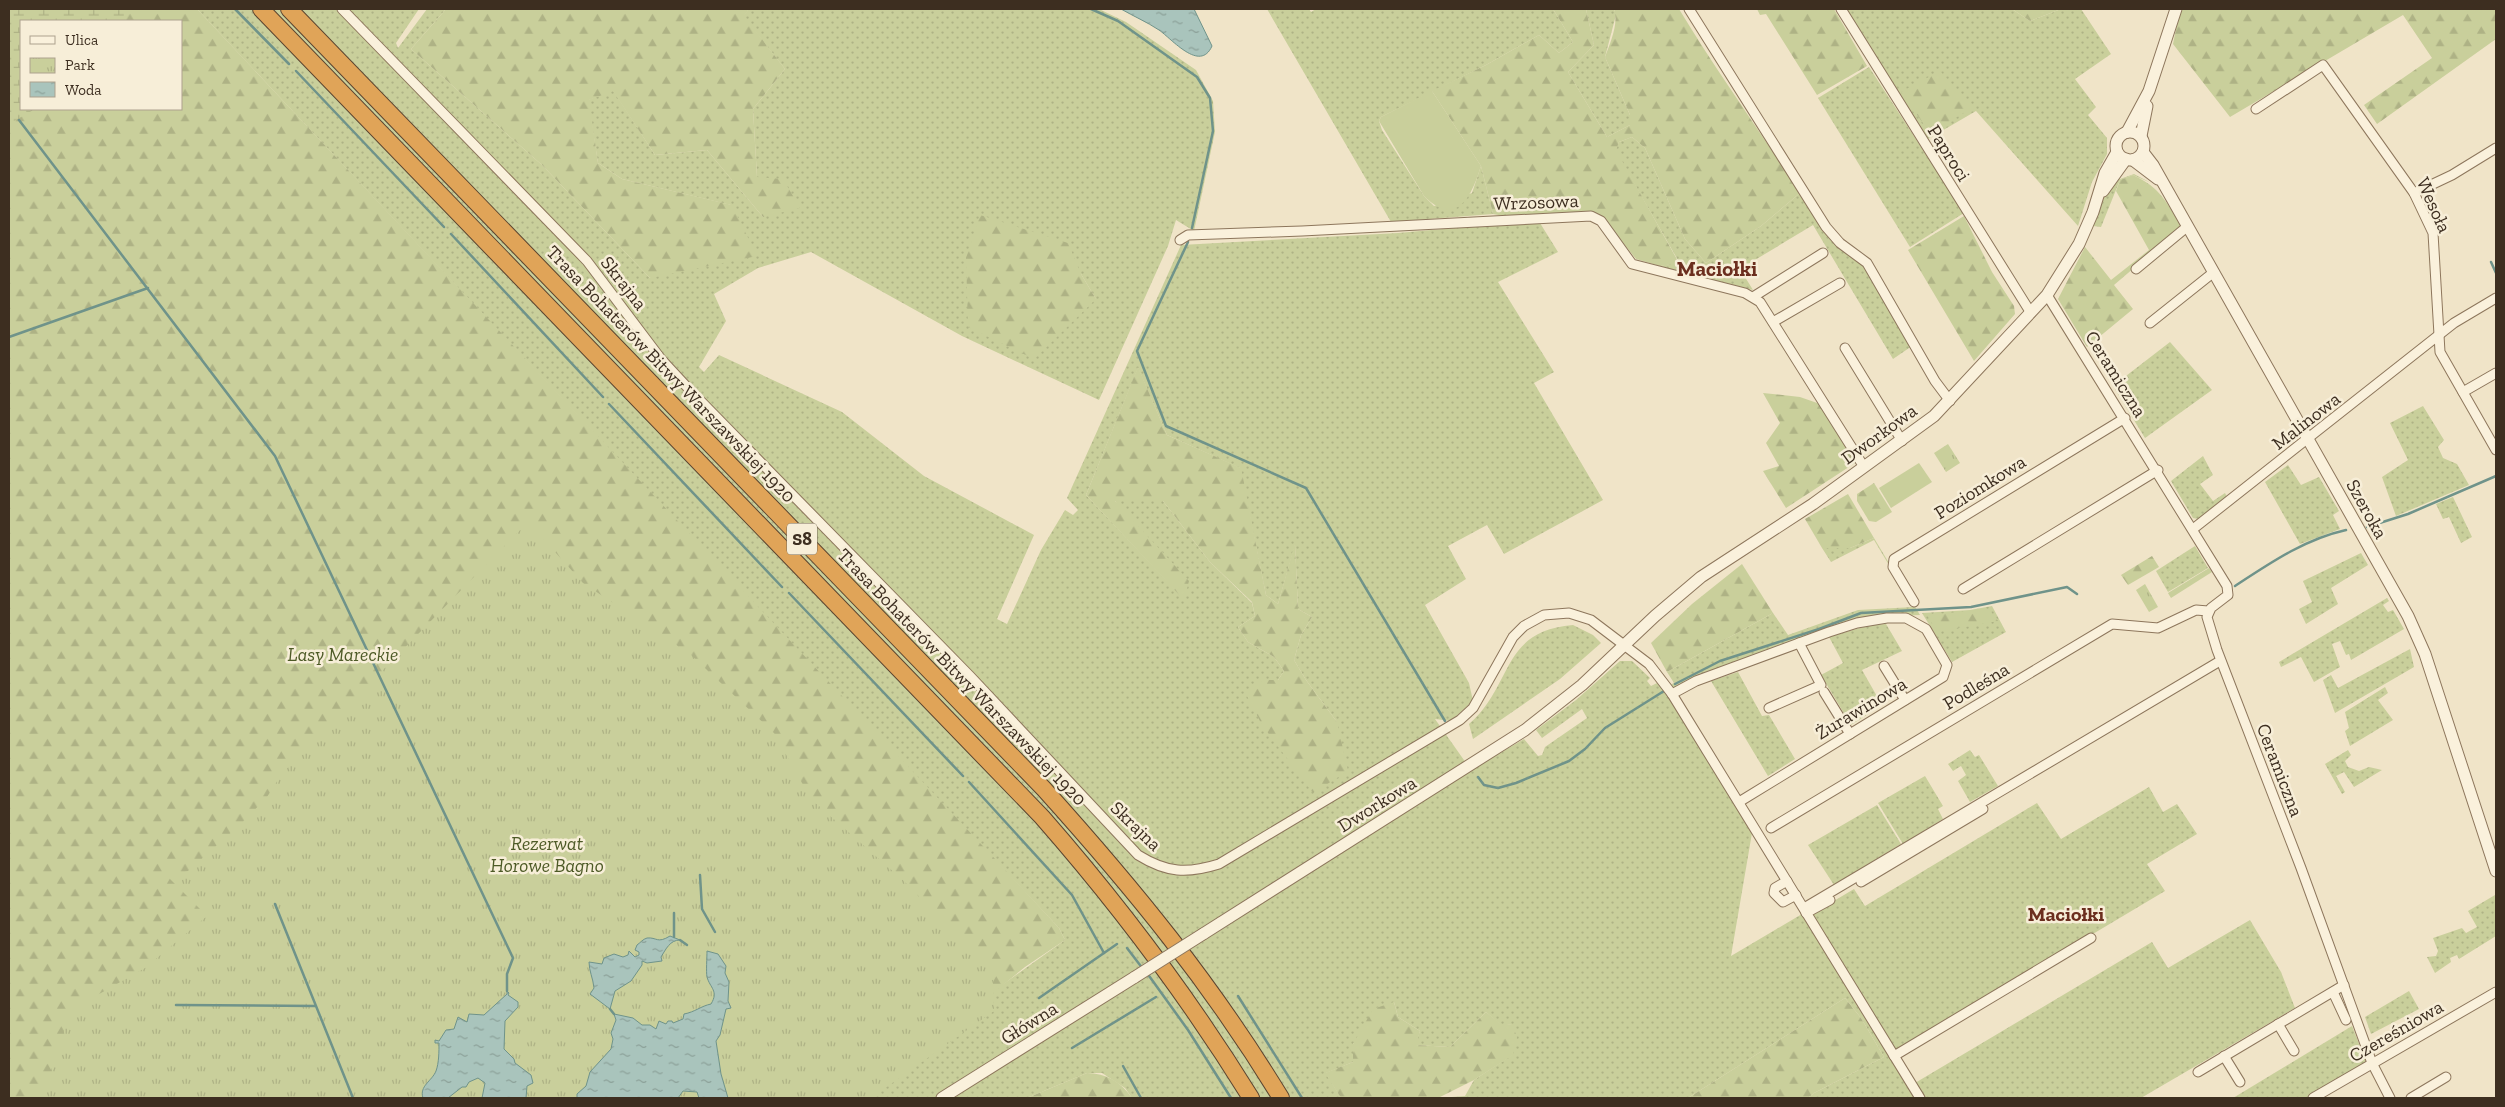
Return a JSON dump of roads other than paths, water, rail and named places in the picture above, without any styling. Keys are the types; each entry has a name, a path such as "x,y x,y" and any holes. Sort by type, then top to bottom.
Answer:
{"highway":[{"name":"Trasa Bohaterów Bitwy Warszawskiej 1920","path":"261,9 1042,817 1097,880 1158,958 1204,1024 1251,1098"},
{"name":"Trasa Bohaterów Bitwy Warszawskiej 1920","path":"289,9 1044,789 1130,886 1203,978 1232,1019 1281,1098"}],"street":[{"name":"Skrajna","path":"342,9 587,261 661,359 687,387 964,670 1138,855 1154,866 1174,871"},
{"path":"1689,9 1826,227 1840,243 1867,263 1935,381 1950,401"},
{"name":"Paproci","path":"1841,9 2031,313"},
{"path":"2141,136 2149,91 2176,9"},
{"name":"Wesoła","path":"2256,109 2323,65 2414,193 2433,233 2438,279 2438,338 2440,352 2496,450"},
{"path":"2127,132 2134,132 2141,136 2144,142 2143,152 2126,157 2118,139 2127,132 2149,91"},
{"path":"2414,193 2452,175 2496,148"},
{"name":"Szeroka","path":"2143,152 2164,183 2418,638 2496,871"},
{"name":"Dworkowa","path":"1135,977 1525,730 1582,685 1672,601 1708,572 1902,441 1950,401 2047,295 2075,250 2098,199 2105,173 2126,157"},
{"name":"Szeroka","path":"2126,157 2164,183"},
{"name":"Wrzosowa","path":"1180,240 1188,235 1591,216 1601,221 1632,264 1745,293 1753,297"},
{"path":"2136,268 2188,226"},
{"path":"1823,253 1753,297 1760,302 1864,467"},
{"path":"2150,323 2214,272"},
{"path":"1773,322 1840,283"},
{"name":"Ceramiczna","path":"2047,295 2158,470 2229,591 2224,599 2208,611 2207,617 2220,661 2344,985 2372,1064 2390,1098"},
{"name":"Malinowa","path":"2193,529 2438,338 2454,323 2496,298"},
{"path":"1845,348 1902,441"},
{"path":"2463,392 2496,373"},
{"name":"Poziomkowa","path":"1914,602 1893,567 1894,559 2125,418"},
{"path":"1963,590 2158,470"},
{"name":"Podleśna","path":"1771,828 2112,624 2158,628 2196,610 2208,611"},
{"name":"Dworkowa","path":"1174,871 1190,871 1219,864 1460,720 1473,708 1513,637 1535,619 1559,613 1579,615 1599,624 1625,645"},
{"name":"Żurawinowa","path":"1739,802 1943,677 1947,665 1926,629 1906,618 1870,620 1799,643"},
{"path":"1672,694 1705,678 1799,643 1821,685 1769,708"},
{"path":"1625,645 1657,672 1672,694 1920,1098"},
{"path":"1805,911 2220,661"},
{"path":"1884,666 1905,700"},
{"path":"1824,692 1850,734"},
{"path":"1805,911 2111,732"},
{"path":"1787,881 1775,888 1774,893 1783,902 1796,895"},
{"path":"1894,1056 2092,938"},
{"name":"Główna","path":"942,1098 1135,977"},
{"path":"2198,1072 2344,985"},
{"path":"2333,992 2346,1020"},
{"name":"Czereśniowa","path":"2313,1098 2496,992"},
{"path":"2278,1024 2294,1051"},
{"path":"2224,1056 2240,1082"},
{"path":"2411,1098 2446,1077"}],"water":[{"path":"1121,9 1194,9 1212,46 1207,53 1200,56 1193,55 1186,52 1150,24"},
{"path":"670,936 680,940 669,946 661,957 662,961 647,963 642,961 642,965 631,981 615,991 610,1009 590,994 594,988 589,962 602,964 604,958 614,954 623,957 628,955 629,951 635,957 639,955 639,952 635,950 637,945 644,939 660,940"},
{"path":"707,951 718,954 726,966 725,973 729,982 728,1001 731,1008 726,1009 720,1035 716,1041 721,1074 728,1098 699,1098 697,1092 683,1091 678,1098 577,1098 577,1094 586,1086 590,1072 611,1049 613,1039 611,1033 616,1020 614,1014 633,1018 642,1025 650,1025 656,1029 659,1021 666,1024 668,1021 673,1023 683,1019 684,1014 711,1004 714,993 707,977"},
{"path":"507,991 508,995 518,1002 518,1007 505,1021 504,1049 514,1059 515,1063 531,1075 533,1083 527,1086 526,1098 482,1098 485,1083 478,1078 469,1082 466,1087 462,1087 448,1098 423,1098 423,1090 434,1075 438,1064 439,1043 435,1043 435,1040 439,1041 446,1030 454,1029 458,1017 467,1022 469,1014 484,1015 507,994"}],"waterway":[{"path":"235,9 289,64"},
{"path":"1091,9 1118,21 1197,77 1210,98 1213,131 1192,228"},
{"path":"296,71 444,227"},
{"path":"19,120 275,456 513,958 507,974 507,991"},
{"path":"451,234 603,397"},
{"path":"1188,242 1137,351 1166,426 1306,488 1445,721"},
{"path":"2491,262 2496,273"},
{"path":"9,337 148,288"},
{"path":"609,404 782,587"},
{"path":"2367,527 2408,514 2496,476"},
{"path":"2235,586 2302,546 2316,539 2346,530"},
{"path":"1675,684 1720,661 1819,629 1861,613 1971,607 2067,587 2077,594"},
{"path":"789,593 963,776"},
{"path":"1478,777 1484,785 1498,788 1516,783 1569,761 1585,749 1605,728 1664,691"},
{"path":"969,782 1072,895 1104,953 1117,944"},
{"path":"700,875 702,909 715,932"},
{"path":"275,904 353,1098"},
{"path":"674,913 674,937"},
{"path":"680,940 687,945"},
{"path":"1127,948 1143,969"},
{"path":"1039,998 1104,953"},
{"path":"1147,973 1188,1030 1231,1098"},
{"path":"1238,996 1302,1098"},
{"path":"1072,1048 1156,997"},
{"path":"176,1005 315,1006"},
{"path":"610,1009 614,1014"},
{"path":"1123,1066 1141,1098"}],"district":[{"name":"Maciołki","path":"1717,268"},
{"name":"Maciołki","path":"2066,914"}],"park label":[{"name":"Lasy Mareckie","path":"343,654"},
{"name":"Rezerwat Horowe Bagno","path":"547,854"}]}
